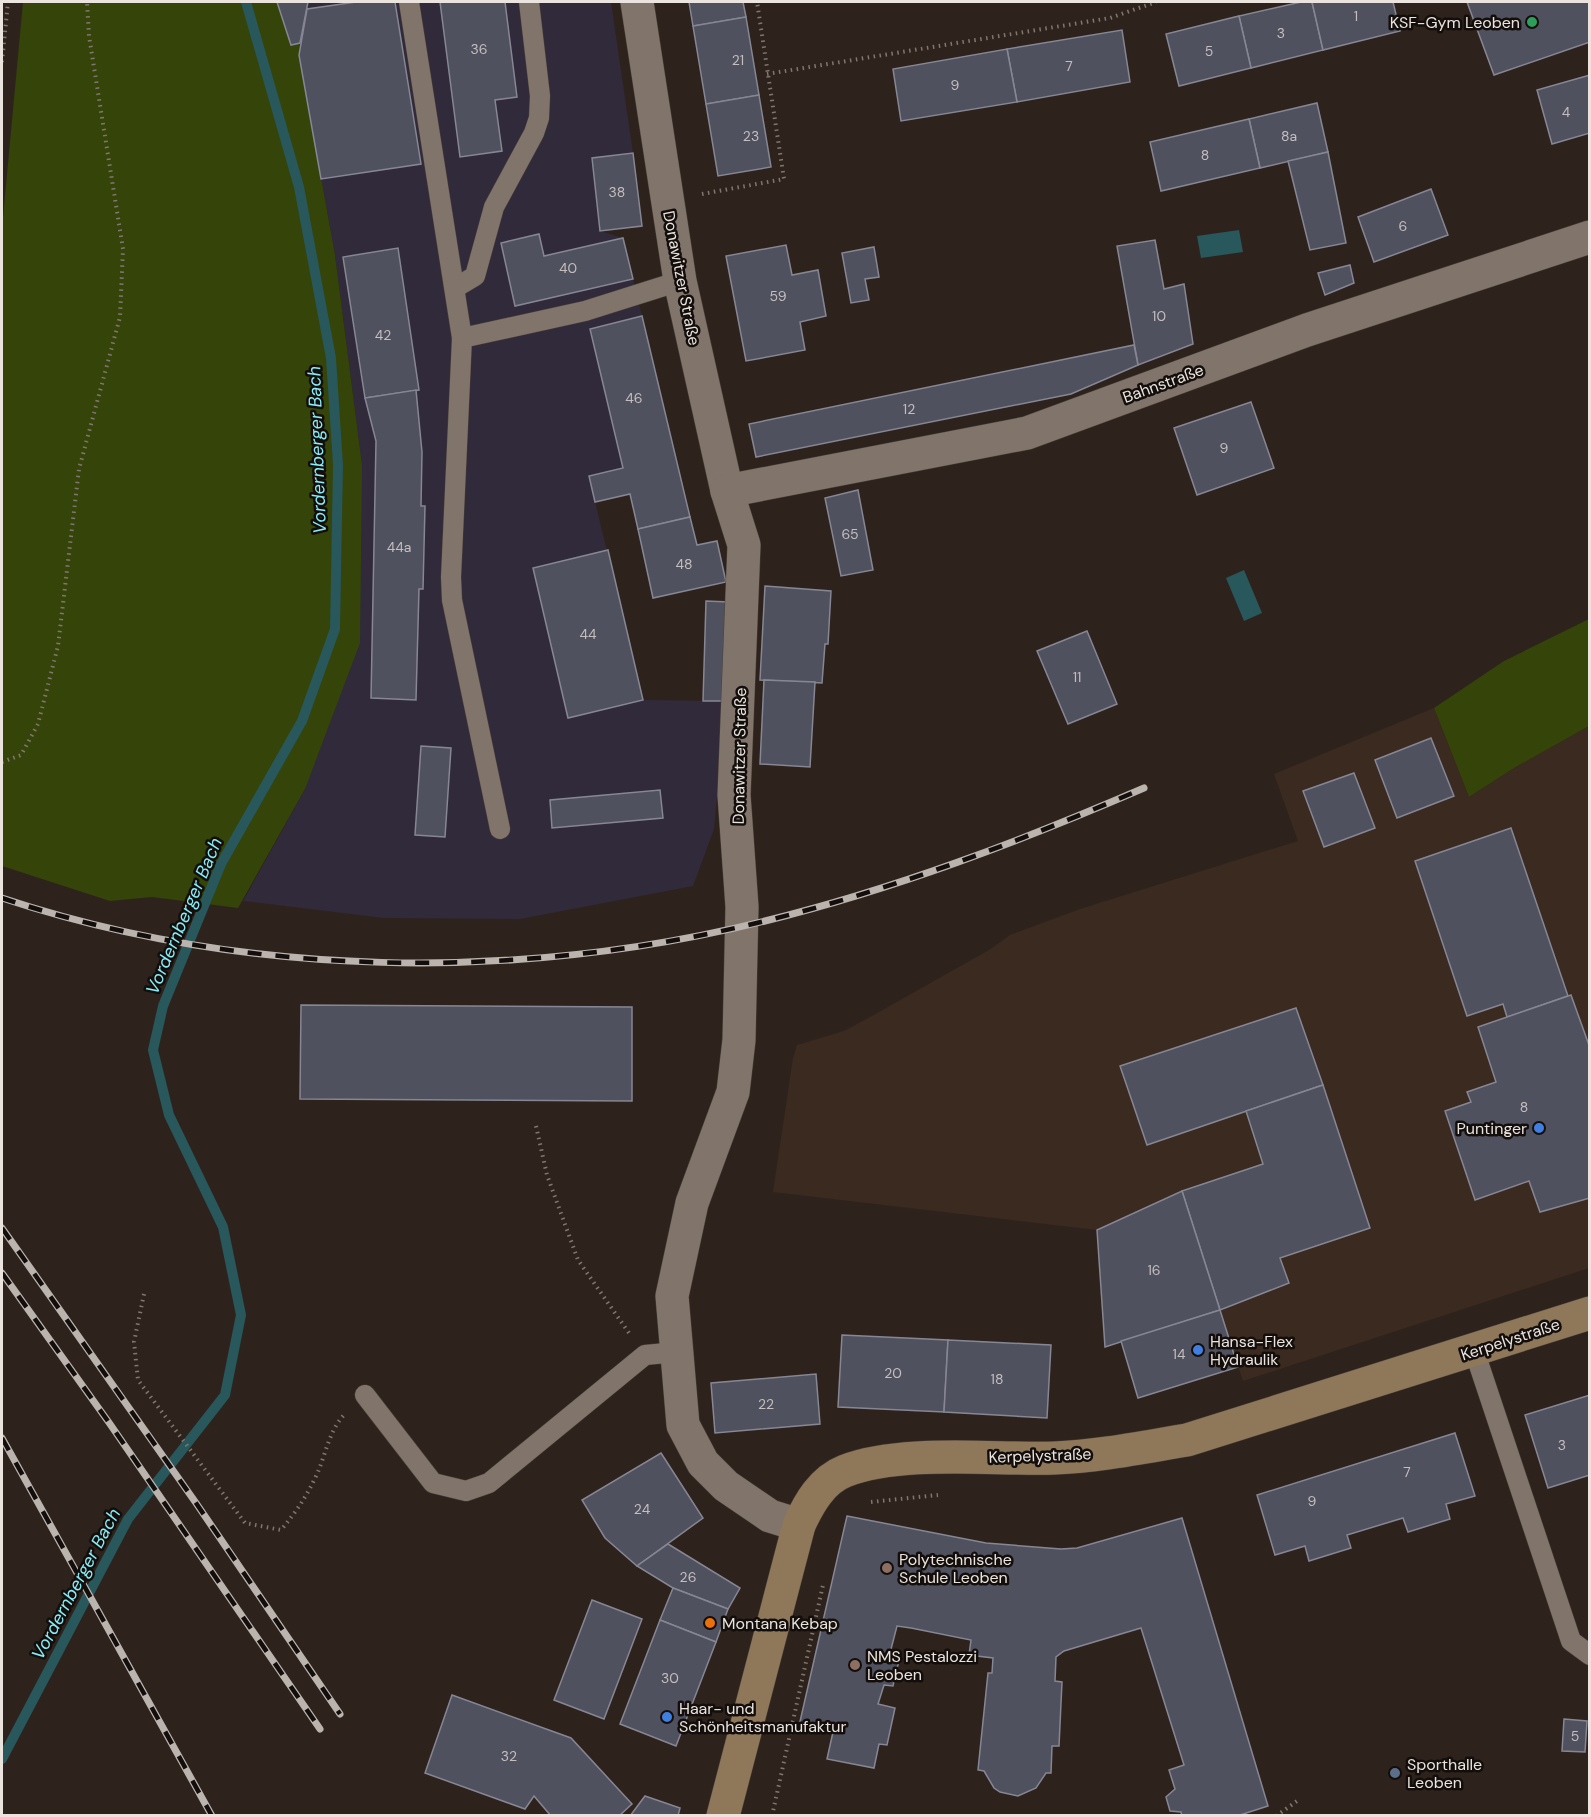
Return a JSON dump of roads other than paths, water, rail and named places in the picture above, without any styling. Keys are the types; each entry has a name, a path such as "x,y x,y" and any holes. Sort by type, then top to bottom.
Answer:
{"main road":[{"name":"Kerpelystraße","path":"723,1815 799,1525 809,1502 823,1487 843,1472 875,1462 958,1457 1056,1458 1124,1451 1187,1440 1590,1313"}],"street":[{"name":"Donawitzer Straße","path":"638,2 680,281 727,491 744,544 735,795 742,907 739,1040 733,1092 692,1203 672,1296 683,1425 703,1463 726,1486 770,1516 799,1525"},
{"name":"Bahnstraße","path":"727,491 1027,434 1307,330 1590,237"}],"lane":[{"path":"409,2 462,338 451,577 452,600 500,830"},
{"path":"455,288 475,276 494,207 534,133 539,118 540,96 529,2"},
{"path":"462,338 585,311 680,281"},
{"path":"1474,1350 1572,1641 1590,1655"},
{"path":"365,1395 434,1483 466,1491 489,1483 645,1355 677,1352"}],"water":[{"path":"1239,230 1243,252 1201,258 1197,236"},
{"path":"1244,570 1262,613 1244,621 1226,578"}],"waterway":[{"name":"Vordernberger Bach","path":"2,1759 128,1519 225,1395 241,1315 223,1227 169,1115 153,1050 163,1006 221,864 302,721 335,629 338,465 331,358 299,187 246,2"}],"railway":[{"path":"2,898 94,924 189,944 285,957 382,962 479,962 576,954 671,941 765,921 862,894 1004,845 1144,788"},
{"path":"2,1228 196,1503 340,1714"},
{"path":"2,1273 110,1424 320,1729"},
{"path":"2,1438 212,1816"}],"place":[{"name":"KSF-Gym Leoben","path":"1532,22"},
{"name":"Puntinger","path":"1539,1128"},
{"name":"Hansa-Flex Hydraulik","path":"1198,1350"},
{"name":"Polytechnische Schule Leoben","path":"887,1568"},
{"name":"Montana Kebap","path":"710,1623"},
{"name":"NMS Pestalozzi Leoben","path":"855,1665"},
{"name":"Haar- und Schönheitsmanufaktur","path":"667,1717"},
{"name":"Sporthalle Leoben","path":"1395,1773"}]}
